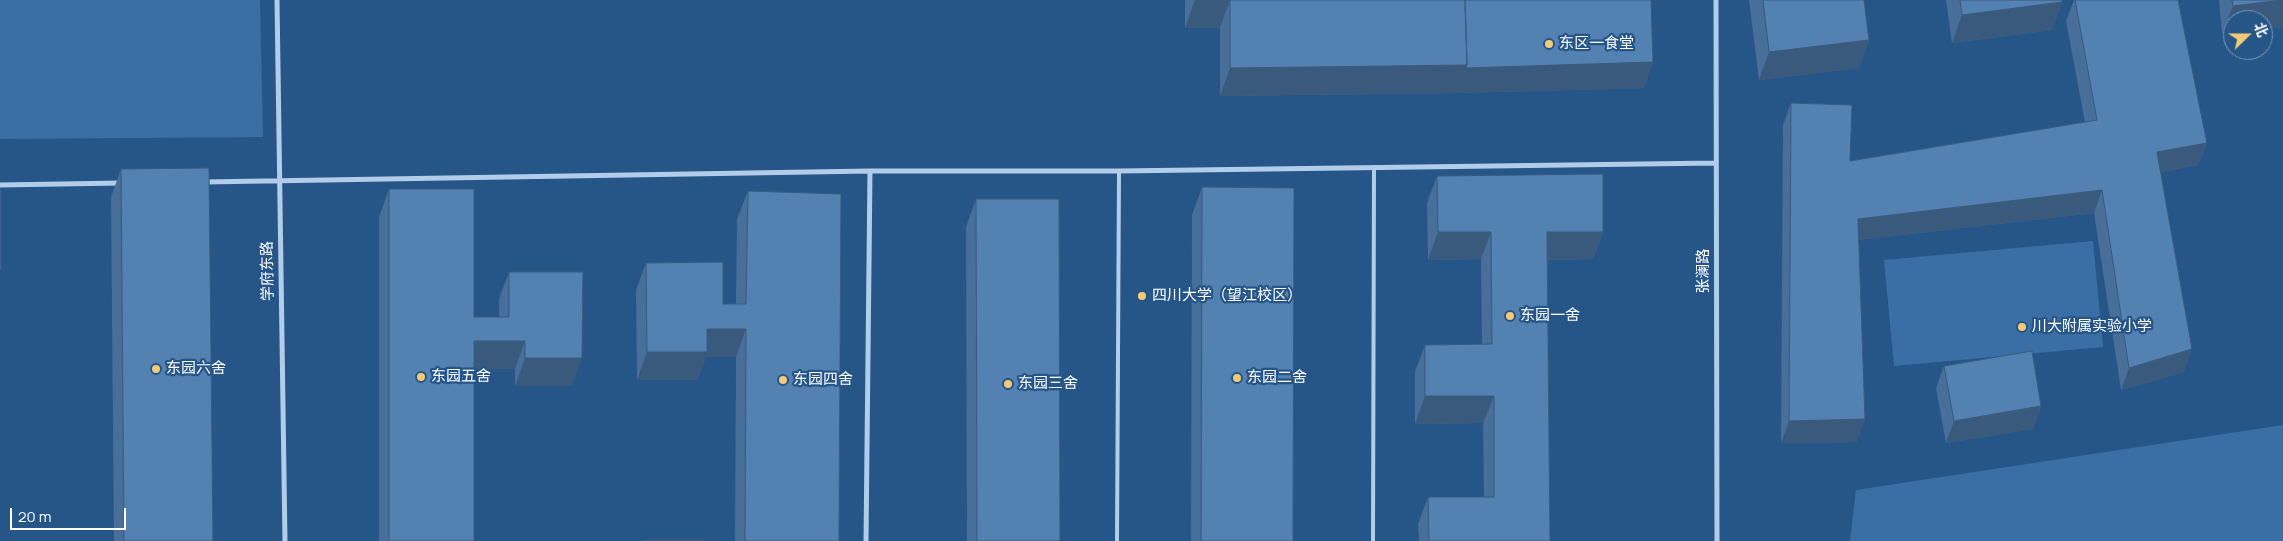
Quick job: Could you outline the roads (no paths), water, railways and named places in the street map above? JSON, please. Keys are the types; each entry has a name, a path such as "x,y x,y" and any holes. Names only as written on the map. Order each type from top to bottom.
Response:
{"street":[{"name":"学府东路","path":"277,0 285,541"},
{"name":"张澜路","path":"1716,0 1717,541"},
{"path":"199,182 870,172 1119,171 1716,163"},
{"path":"866,541 870,172"},
{"path":"0,185 130,183"}],"lane":[{"path":"1373,541 1374,168"},
{"path":"1117,541 1119,171"}],"place":[{"name":"东区一食堂","path":"1549,44"},
{"name":"四川大学（望江校区）","path":"1142,296"},
{"name":"东园一舍","path":"1510,316"},
{"name":"川大附属实验小学","path":"2022,327"},
{"name":"东园六舍","path":"156,369"},
{"name":"东园五舍","path":"421,377"},
{"name":"东园二舍","path":"1237,378"},
{"name":"东园四舍","path":"783,380"},
{"name":"东园三舍","path":"1008,384"}]}
